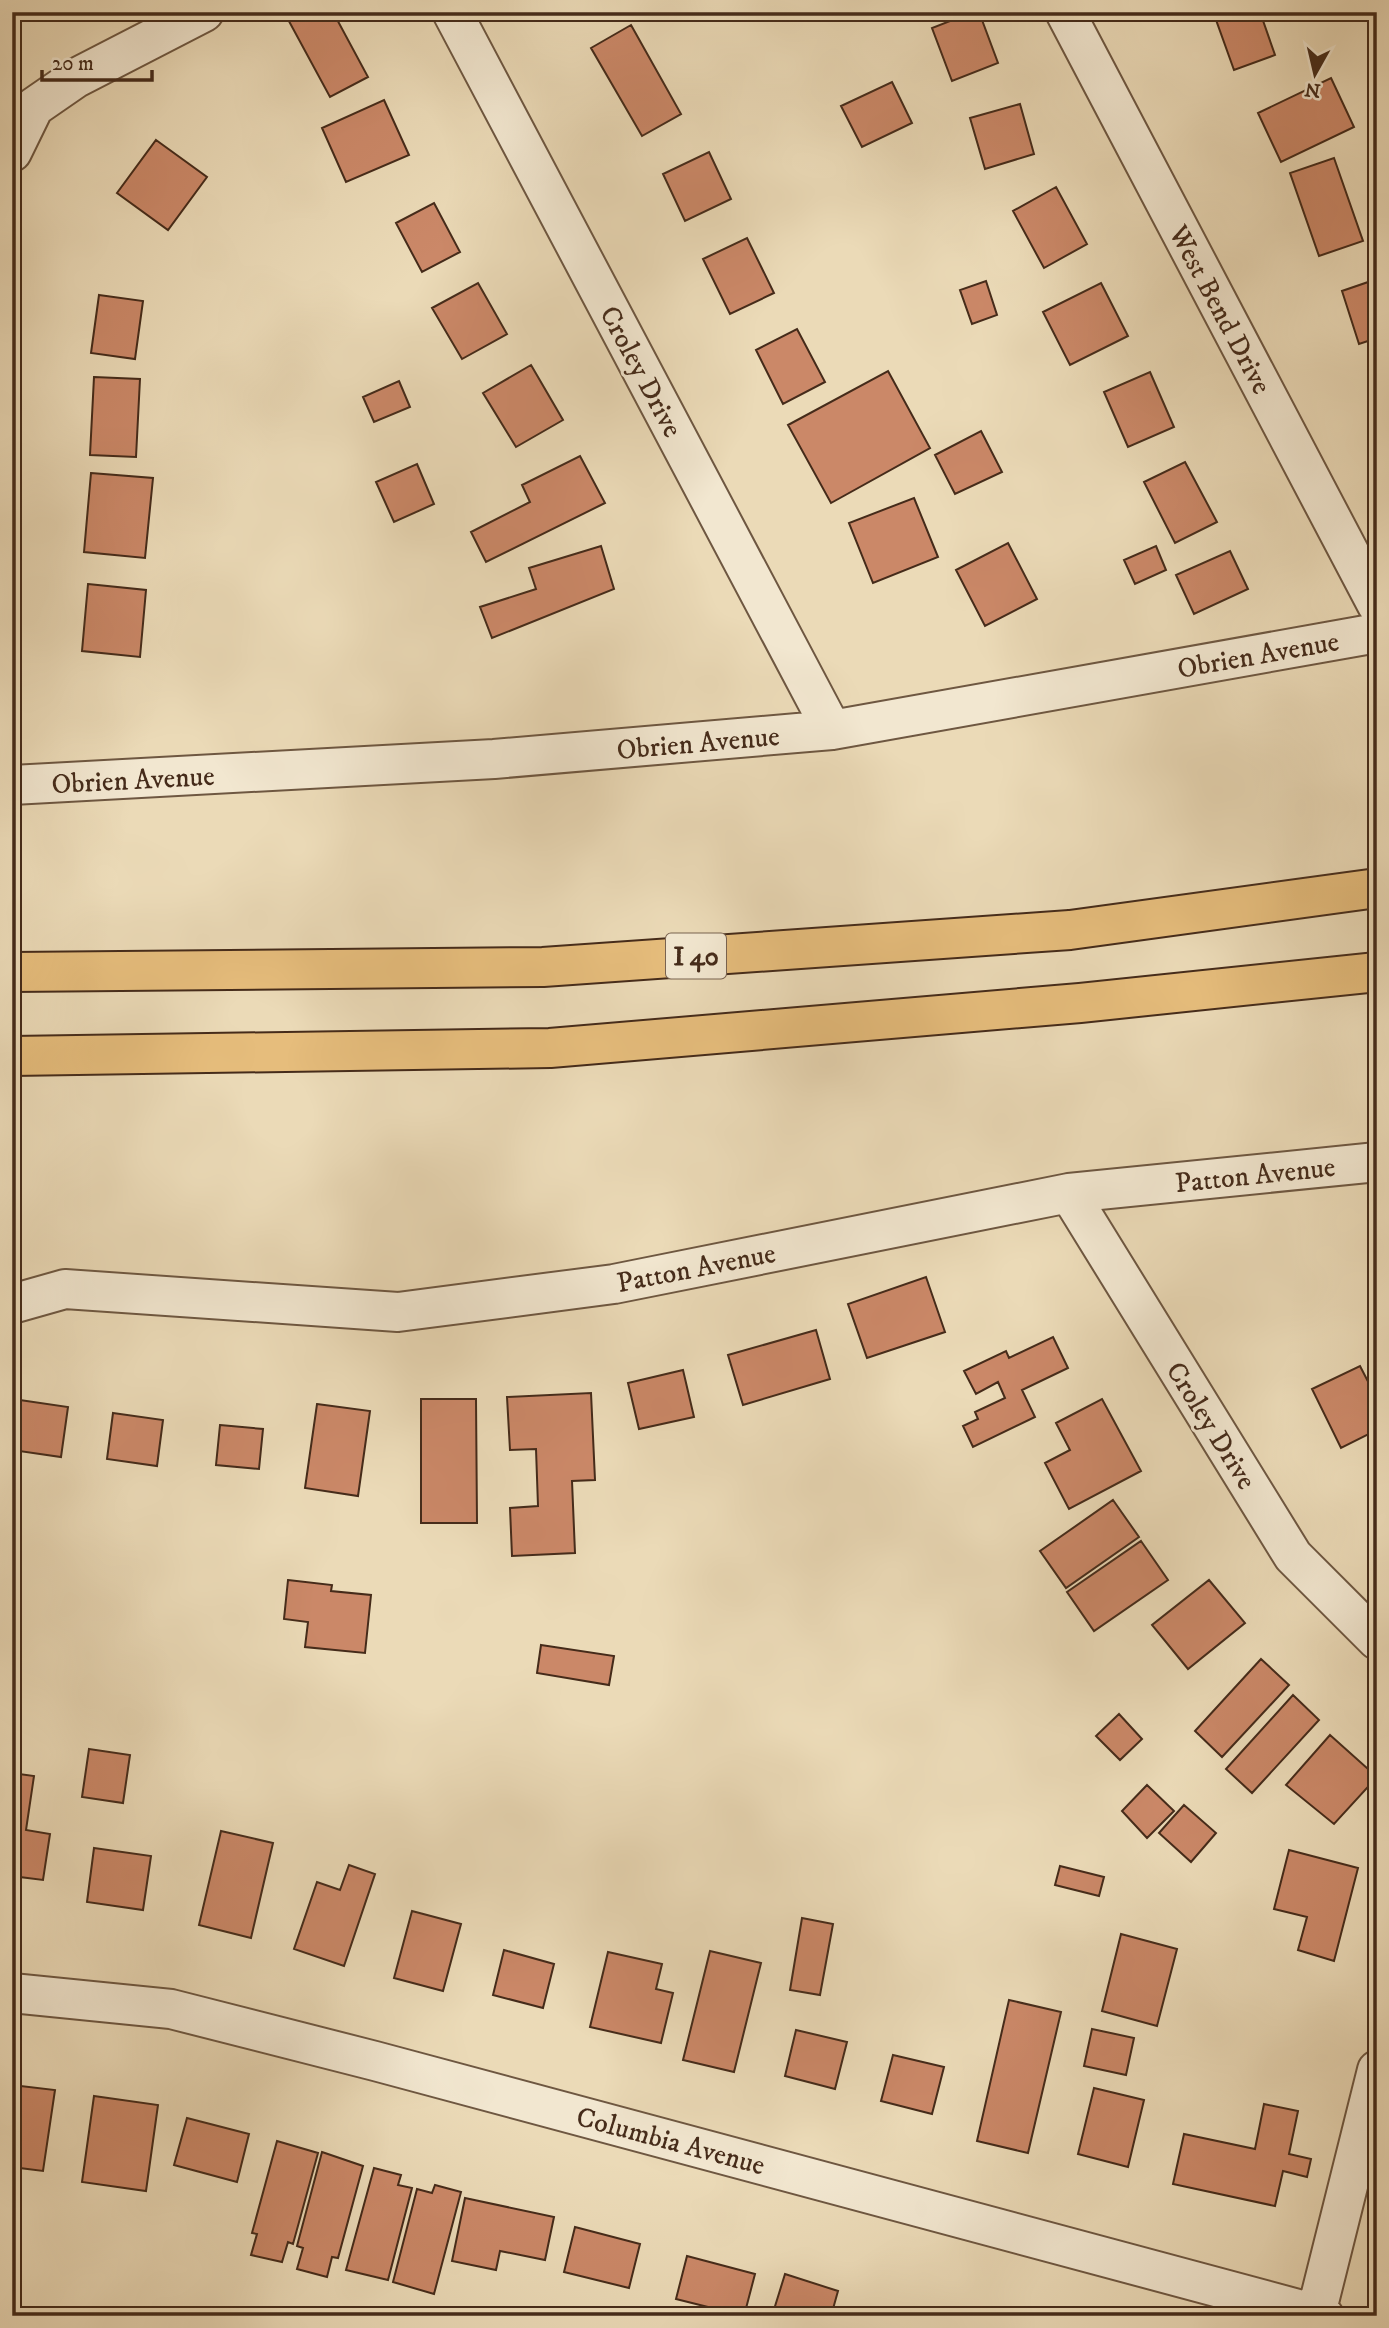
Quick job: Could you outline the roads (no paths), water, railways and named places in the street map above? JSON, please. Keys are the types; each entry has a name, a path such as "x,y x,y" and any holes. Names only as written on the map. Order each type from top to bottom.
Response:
{"highway":[{"name":"I 40","path":"12,972 543,967 1070,930 1377,888"},
{"path":"12,1056 550,1048 1080,1003 1377,972"}],"street":[{"path":"12,152 34,107 76,78 204,12"},
{"name":"Croley Drive","path":"452,12 832,730"},
{"name":"West Bend Drive","path":"1065,12 1377,605"},
{"name":"Obrien Avenue","path":"12,785 494,759 832,730 1377,634"},
{"name":"Patton Avenue","path":"12,1304 65,1289 398,1312 614,1284 1069,1193 1377,1162"},
{"name":"Croley Drive","path":"1069,1193 1293,1556 1377,1640"},
{"name":"Columbia Avenue","path":"12,1993 171,2010 375,2061 1320,2315"},
{"path":"1320,2315 1377,2070"}]}
